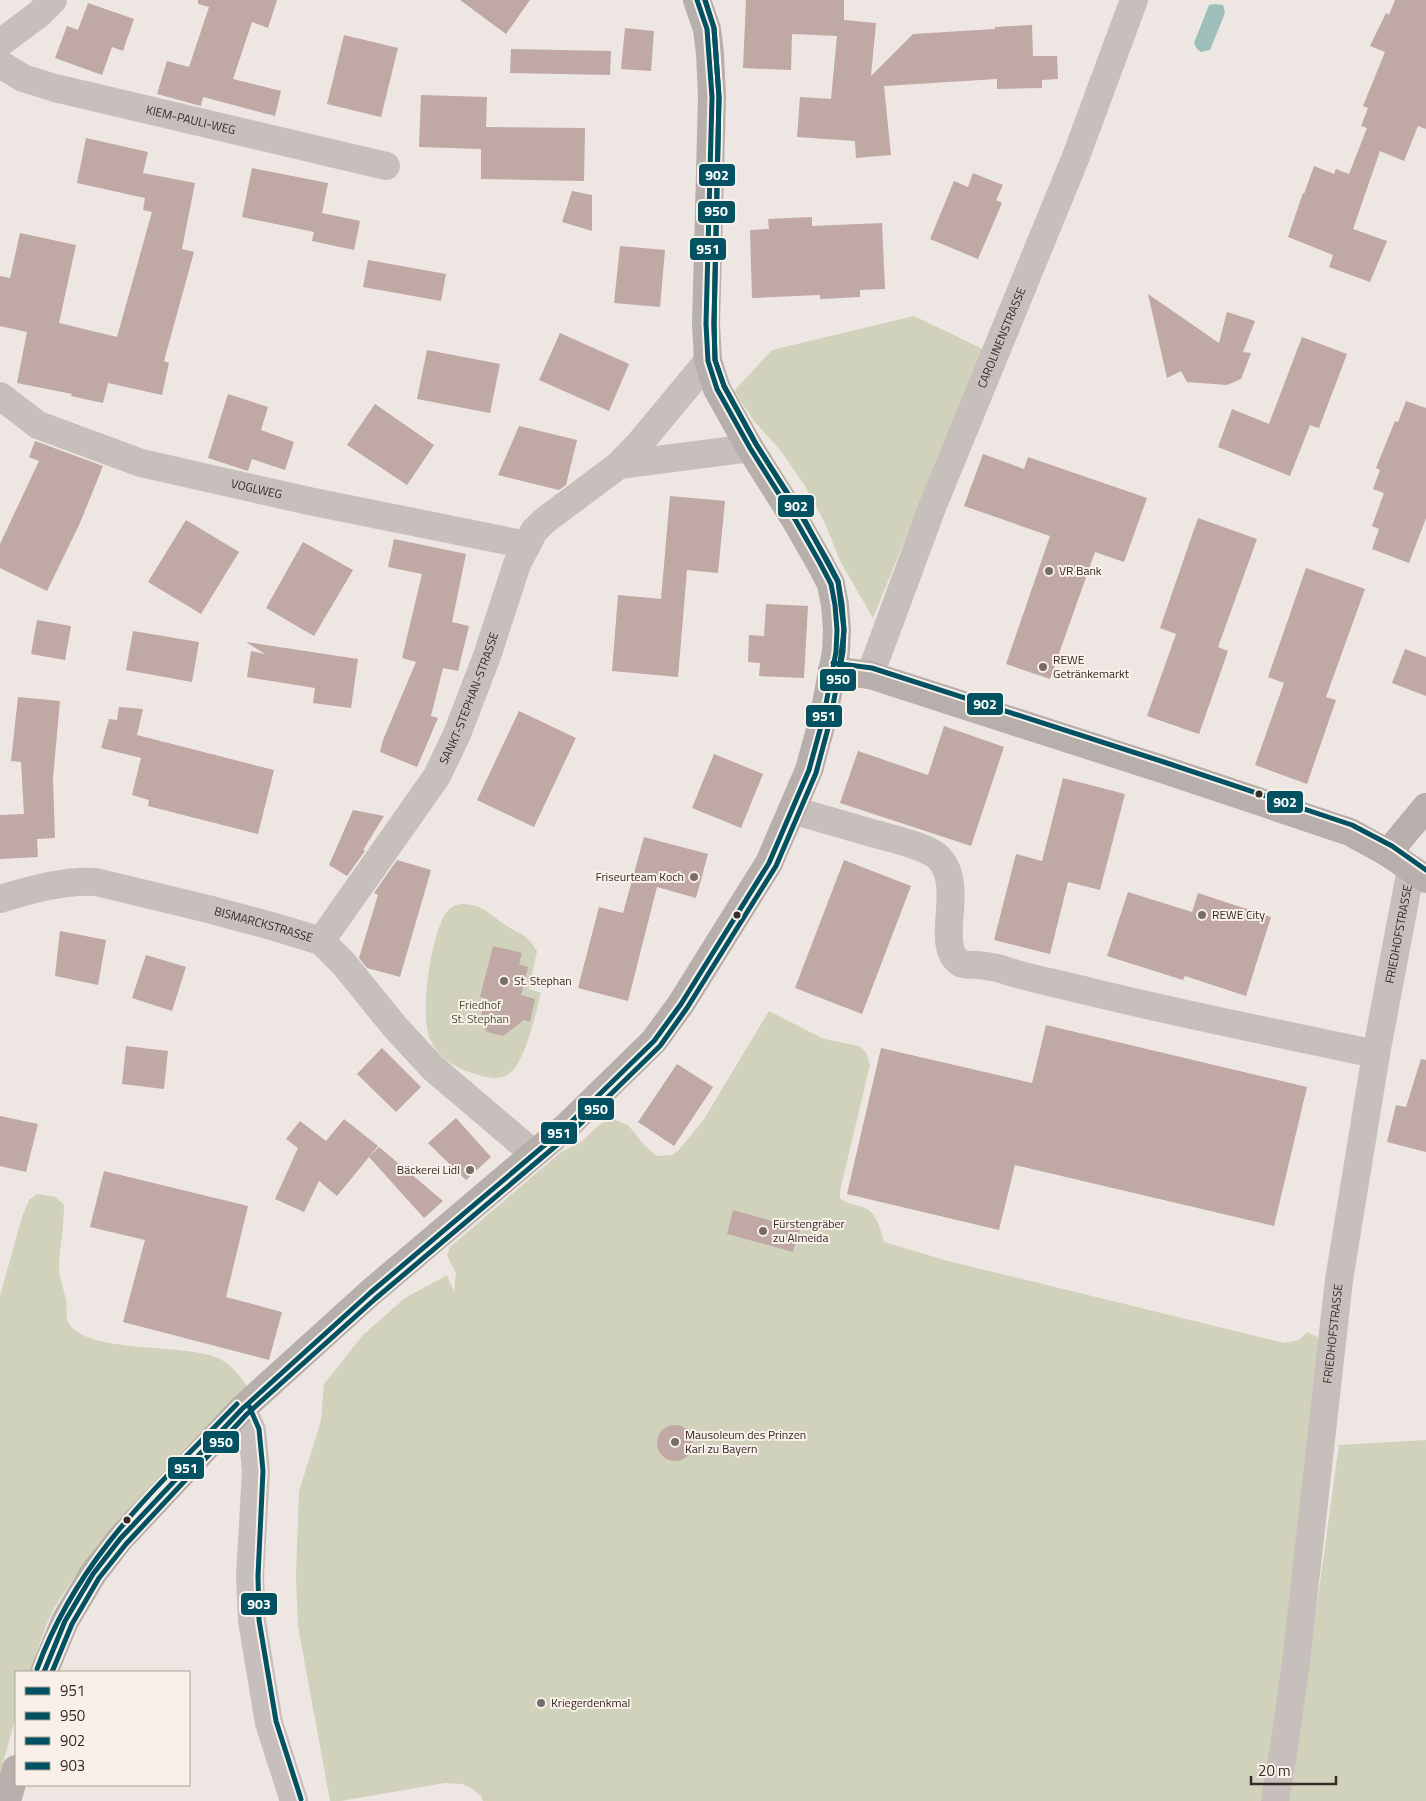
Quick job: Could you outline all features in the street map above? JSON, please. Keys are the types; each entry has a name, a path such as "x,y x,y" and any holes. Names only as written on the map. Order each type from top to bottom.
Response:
{"street":[{"path":"0,43 39,14 53,0"},
{"path":"44,1671 65,1621 93,1574 120,1540 242,1409 370,1293 566,1127 654,1041 681,1004 769,863 810,770 823,719 837,630 831,584 796,521 750,448 717,389 708,361 706,324 712,97 707,29 697,0"},
{"name":"CAROLINENSTRASSE","path":"870,675 933,505 1068,176 1134,0"},
{"name":"KIEM-PAULI-WEG","path":"0,64 23,78 56,88 386,166"},
{"name":"SANKT-STEPHAN-STRASSE","path":"322,941 438,776 487,656 517,564 534,532 544,521 619,465 640,444 708,361"},
{"name":"VOGLWEG","path":"0,396 38,425 141,463 309,501 527,544"},
{"name":"SANKT-STEPHAN-STRASSE","path":"619,465 750,448"},
{"path":"832,670 870,675 1257,800 1350,832 1388,853 1418,874"},
{"path":"1388,853 1426,807"},
{"path":"792,810 915,846 938,857 946,867 949,876 952,892 949,939 951,950 958,962 966,965 976,964 1138,1003 1376,1054"},
{"name":"FRIEDHOFSTRASSE","path":"1275,1801 1296,1662 1339,1280 1376,1054 1418,874"},
{"name":"BISMARCKSTRASSE","path":"0,899 60,884 81,881 96,882 208,909 322,941 344,964 395,1027 433,1068 534,1154"},
{"path":"242,1409 252,1430 256,1471 250,1576 252,1621 269,1724 294,1801"},
{"path":"7,1801 15,1773"}],"green space":[{"path":"914,316 987,351 912,522 873,618 840,561 825,523 805,486 781,451 754,421 734,391 772,350"},
{"name":"Friedhof St. Stephan","path":"462,904 477,906 487,911 527,938 537,951 529,989 541,993 533,1024 525,1049 515,1068 509,1074 500,1078 489,1078 479,1075 463,1070 451,1063 433,1045 427,1027 426,994 431,956 436,938 448,911"},
{"path":"769,1011 824,1039 859,1046 866,1052 870,1065 840,1191 840,1198 865,1208 873,1214 884,1242 948,1261 1284,1343 1299,1340 1307,1332 1317,1337 1320,1342 1295,1763 1339,1445 1426,1440 1426,1801 483,1801 481,1796 463,1784 445,1783 341,1801 330,1801 298,1626 296,1576 299,1491 321,1421 324,1384 363,1335 405,1298 447,1275 454,1292 456,1273 447,1255 450,1247 561,1152 581,1142 599,1125 613,1119 628,1125 645,1146 657,1156 672,1155 678,1151 704,1119"},
{"path":"37,1194 56,1197 64,1205 59,1270 66,1300 67,1319 75,1330 91,1338 111,1343 203,1353 218,1358 231,1367 248,1388 99,1547 75,1576 54,1608 30,1671 15,1671 15,1720 0,1774 0,1296 22,1217 29,1200"}],"water":[{"path":"1209,5 1223,5 1225,13 1210,50 1201,52 1194,43"}],"building":[{"path":"198,0 277,0 268,28 252,22 233,79 281,91 275,116 203,97 201,106 157,94 167,61 189,67 209,7 198,4"},
{"path":"460,0 530,0 506,34"},
{"path":"746,0 844,0 844,20 876,23 871,76 913,34 1032,25 1033,56 1057,56 1058,79 1042,80 1042,88 997,89 997,79 884,86 891,155 856,158 855,141 797,137 800,97 831,99 837,36 792,34 791,70 743,68"},
{"path":"1395,0 1426,0 1426,129 1418,126 1404,161 1380,151 1353,229 1387,241 1370,282 1329,267 1333,255 1288,237 1314,166 1334,174 1336,169 1349,174 1367,128 1361,126 1368,108 1363,106 1385,52 1370,46 1386,13 1389,15"},
{"path":"88,3 134,19 123,51 112,47 102,75 55,58 67,26 78,30"},
{"path":"625,28 654,31 651,71 621,69"},
{"path":"344,35 398,48 381,117 327,104"},
{"path":"511,49 611,51 610,75 510,73"},
{"path":"421,95 487,97 486,127 585,128 584,181 481,179 481,149 419,147"},
{"path":"86,138 148,152 143,173 195,183 182,249 194,252 164,361 169,363 162,395 108,383 103,403 71,396 72,394 17,383 27,332 0,326 0,276 10,278 20,233 76,245 59,323 117,337 152,212 143,210 145,198 77,183"},
{"path":"252,168 328,183 322,213 360,221 354,250 312,241 314,232 242,217"},
{"path":"973,173 1003,185 996,200 1002,203 978,259 930,239 954,181 968,187"},
{"path":"572,191 592,195 592,231 562,222"},
{"path":"812,217 812,226 882,223 885,289 860,290 860,297 820,299 820,295 752,298 750,230 769,229 768,219"},
{"path":"620,246 665,250 660,307 614,303"},
{"path":"368,260 446,274 441,301 363,287"},
{"path":"1148,294 1219,343 1227,312 1255,321 1243,352 1251,353 1241,379 1227,385 1187,382 1181,371 1167,378"},
{"path":"560,333 629,364 609,411 539,380"},
{"path":"1302,337 1347,354 1319,428 1310,425 1290,476 1218,447 1232,409 1269,424"},
{"path":"427,350 500,364 490,413 417,399"},
{"path":"228,394 268,407 261,430 294,442 285,470 252,459 248,471 208,458"},
{"path":"1406,401 1426,408 1426,518 1409,563 1372,549 1379,529 1372,526 1384,493 1373,489 1380,470 1376,468 1395,421 1398,422"},
{"path":"375,404 434,445 407,485 347,445"},
{"path":"519,426 577,440 566,485 559,490 498,475"},
{"path":"35,441 103,466 80,523 47,591 0,568 0,544 39,461 29,457"},
{"path":"983,454 1024,469 1028,457 1147,498 1124,562 1095,552 1050,679 1006,664 1050,536 964,506"},
{"path":"670,496 725,501 718,573 687,570 678,677 612,671 618,595 661,599"},
{"path":"1198,518 1257,539 1218,647 1228,651 1199,734 1147,716 1176,634 1160,628"},
{"path":"186,520 239,552 201,614 148,582"},
{"path":"394,539 466,554 452,622 469,626 458,671 443,668 431,716 438,718 417,767 380,752 383,740 416,662 402,658 422,574 388,567"},
{"path":"303,542 353,570 314,636 266,608"},
{"path":"1306,568 1365,589 1326,697 1336,700 1307,784 1255,765 1284,683 1268,677"},
{"path":"766,604 808,606 804,678 759,676 760,663 748,662 749,635 764,636"},
{"path":"37,620 71,626 65,660 31,654"},
{"path":"133,631 199,642 192,682 126,670"},
{"path":"246,642 358,659 351,708 313,703 315,688 247,677 251,651 265,654"},
{"path":"1405,649 1426,657 1426,696 1392,683"},
{"path":"18,697 60,701 53,778 55,838 37,839 38,857 0,859 0,815 24,814 21,762 11,761"},
{"path":"119,707 143,709 137,735 274,770 258,834 148,806 149,800 132,795 141,758 101,748 109,719 117,720"},
{"path":"519,711 576,738 534,827 477,800"},
{"path":"944,726 1004,747 971,846 840,803 858,751 928,775"},
{"path":"714,754 763,774 741,828 692,808"},
{"path":"1063,778 1125,794 1100,890 1068,882 1050,954 994,940 1016,854 1042,861"},
{"path":"353,810 384,816 363,850 365,851 347,876 329,865"},
{"path":"644,837 708,854 696,898 657,887 628,1001 578,988 599,907 623,913"},
{"path":"397,860 431,870 400,977 367,968 359,958 378,895 374,893"},
{"path":"844,860 911,886 862,1014 795,988"},
{"path":"1128,892 1192,912 1198,893 1271,917 1246,996 1185,976 1183,980 1107,956"},
{"path":"60,931 106,940 98,985 55,976"},
{"name":"St. Stephan","path":"493,946 522,953 519,964 528,967 521,995 535,999 530,1022 524,1020 503,1036 487,1032 480,1021 485,998 480,997"},
{"path":"146,955 186,967 172,1011 132,998"},
{"path":"1046,1025 1307,1087 1274,1226 1015,1165 999,1230 847,1194 881,1048 1032,1083"},
{"path":"126,1046 168,1051 164,1089 122,1084"},
{"path":"382,1048 421,1087 396,1112 357,1074"},
{"path":"1421,1059 1426,1060 1426,1152 1387,1142 1396,1105 1406,1107"},
{"path":"677,1064 713,1087 674,1146 638,1122"},
{"path":"0,1116 38,1124 26,1172 0,1166"},
{"path":"456,1118 491,1157 466,1180 428,1143"},
{"path":"344,1119 378,1146 337,1196 319,1181 304,1212 275,1199 298,1148 286,1139 300,1121 326,1141"},
{"path":"379,1147 443,1201 424,1218 369,1157"},
{"path":"104,1171 248,1206 226,1297 282,1312 269,1360 123,1322 145,1240 90,1227"},
{"name":"Fürstengräber zu Almeida","path":"733,1210 800,1229 793,1252 727,1234"},
{"name":"Mausoleum des Prinzen Karl zu Bayern","path":"675,1425 687,1431 693,1443 687,1455 675,1461 663,1455 657,1443 663,1431"}],"transit line":[{"name":"951","path":"44,1671 65,1621 93,1574 120,1539 242,1409 370,1293 566,1127 654,1041 681,1004 769,863 809,770 823,719 836,652 835,605 831,584 796,521 750,448 717,389 708,361 706,324 712,97 707,29 697,0"},
{"name":"950","path":"52,1671 72,1624 99,1578 126,1544 247,1414 375,1299 571,1133 660,1046 687,1008 776,866 816,773 830,721 843,652 842,604 838,581 802,517 756,444 724,386 715,360 714,324 719,97 714,28 705,0"},
{"name":"902","path":"705,0 714,28 719,97 714,324 715,360 724,386 756,444 803,517 838,582 844,630 839,671"},
{"name":"902","path":"833,663 872,668 1352,825 1392,846 1426,870"},
{"name":"903","path":"37,1669 54,1629 74,1592 97,1558 149,1495 237,1404"},
{"name":"903","path":"249,1406 259,1429 263,1471 258,1576 259,1620 276,1721 301,1799"}],"place":[{"name":"VR Bank","path":"1049,571"},
{"name":"REWE Getränkemarkt","path":"1043,667"},
{"name":"Friseurteam Koch","path":"694,877"},
{"name":"REWE City","path":"1202,915"},
{"name":"St. Stephan","path":"504,981"},
{"name":"Bäckerei Lidl","path":"470,1170"},
{"name":"Fürstengräber zu Almeida","path":"763,1231"},
{"name":"Mausoleum des Prinzen Karl zu Bayern","path":"675,1442"},
{"name":"Kriegerdenkmal","path":"541,1703"}]}
